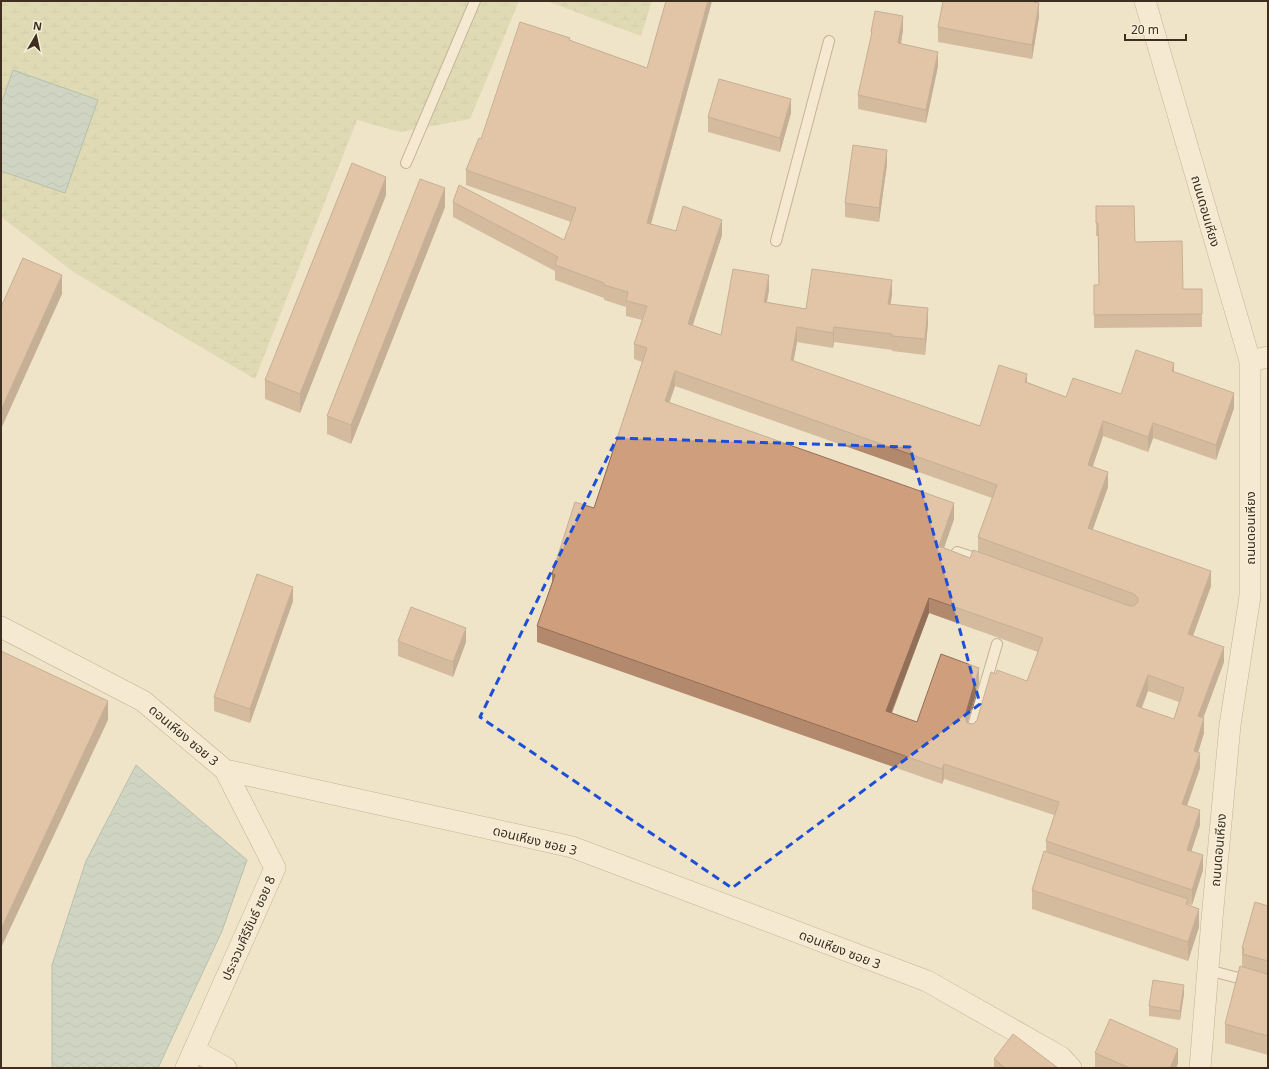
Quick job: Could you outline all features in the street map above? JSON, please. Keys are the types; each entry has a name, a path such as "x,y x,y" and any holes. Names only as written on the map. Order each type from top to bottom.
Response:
{"street":[{"name":"ถนนดอนเหียง","path":"1145,1 1259,359 1250,596 1230,725 1208,918 1208,970 1200,1068"},
{"name":"ดอนเหียง ซอย 3","path":"1,627 143,701 225,770 572,847 927,981 1061,1057 1071,1068"},
{"name":"ประจวบคีรีขันธ์ ซอย 8","path":"190,1059 275,868 225,770"},
{"path":"190,1059 226,1068"}],"lane":[{"path":"406,163 475,1"},
{"path":"776,241 829,41"},
{"path":"957,552 994,565"},
{"path":"971,733 997,644"},
{"path":"1208,970 1268,986"}],"highlighted area":[{"path":"617,438 910,447 980,704 732,888 480,717"}],"green space":[{"path":"1,1 519,1 470,119 400,132 357,120 255,379 75,273 1,217"},
{"path":"546,1 652,1 641,36"}],"water":[{"path":"13,70 98,100 65,193 1,171 1,104"},
{"path":"136,765 247,860 222,931 158,1068 52,1068 52,965 86,861"}],"building":[{"path":"666,1 708,1 647,223 676,231 683,206 722,220 688,324 721,335 733,269 769,275 764,302 806,309 812,269 892,280 888,304 928,308 925,339 892,336 892,334 834,327 833,333 797,327 791,360 980,426 999,365 1027,374 1025,382 1066,397 1073,378 1121,394 1136,350 1174,363 1172,371 1234,393 1216,445 1153,423 1148,437 1103,421 1088,465 1108,472 1088,528 1211,571 1188,634 1224,647 1198,716 1204,718 1194,751 1200,753 1182,804 1200,810 1187,850 1203,855 1192,890 1046,841 1059,802 944,764 942,769 537,626 555,575 552,574 575,502 594,508 647,348 634,344 647,306 626,301 628,292 604,285 604,283 555,265 558,257 453,202 459,185 564,240 576,208 466,170 479,138 481,139 520,22 570,38 569,40 647,68","holes":["675,371 997,485 978,537 1134,594 1138,598 1138,602 1134,606 1130,606 973,550 970,558 939,546 954,503 665,401","929,598 1043,638 1027,681 997,670 996,674 991,672 977,720 973,724 967,723 965,716 979,668 941,654 917,722 886,711","1148,675 1184,688 1174,719 1136,706"]},
{"path":"943,1 1028,1 1039,3 1032,45 938,27"},
{"path":"875,11 903,16 898,43 938,52 926,110 858,95 872,32"},
{"path":"719,79 791,99 780,138 708,117"},
{"path":"853,145 887,150 879,208 845,203"},
{"path":"352,163 386,177 300,394 265,380"},
{"path":"420,179 445,188 351,425 327,416"},
{"path":"1096,206 1134,206 1135,242 1182,241 1183,289 1202,289 1202,314 1094,315 1094,285 1099,285 1098,223 1096,223"},
{"path":"23,258 62,275 1,410 1,307"},
{"path":"257,574 293,587 250,709 214,697"},
{"path":"411,607 466,628 453,662 398,641"},
{"path":"1,651 108,701 1,929"},
{"path":"1044,851 1188,899 1186,904 1199,909 1188,942 1032,890"},
{"path":"1255,902 1268,906 1268,961 1243,954 1244,949 1242,948"},
{"path":"1240,966 1267,974 1268,973 1268,1036 1225,1024"},
{"path":"1153,980 1184,985 1180,1011 1149,1006"},
{"path":"1110,1019 1178,1049 1170,1068 1130,1068 1095,1053"},
{"path":"1013,1034 1058,1068 1005,1068 994,1059"}]}
